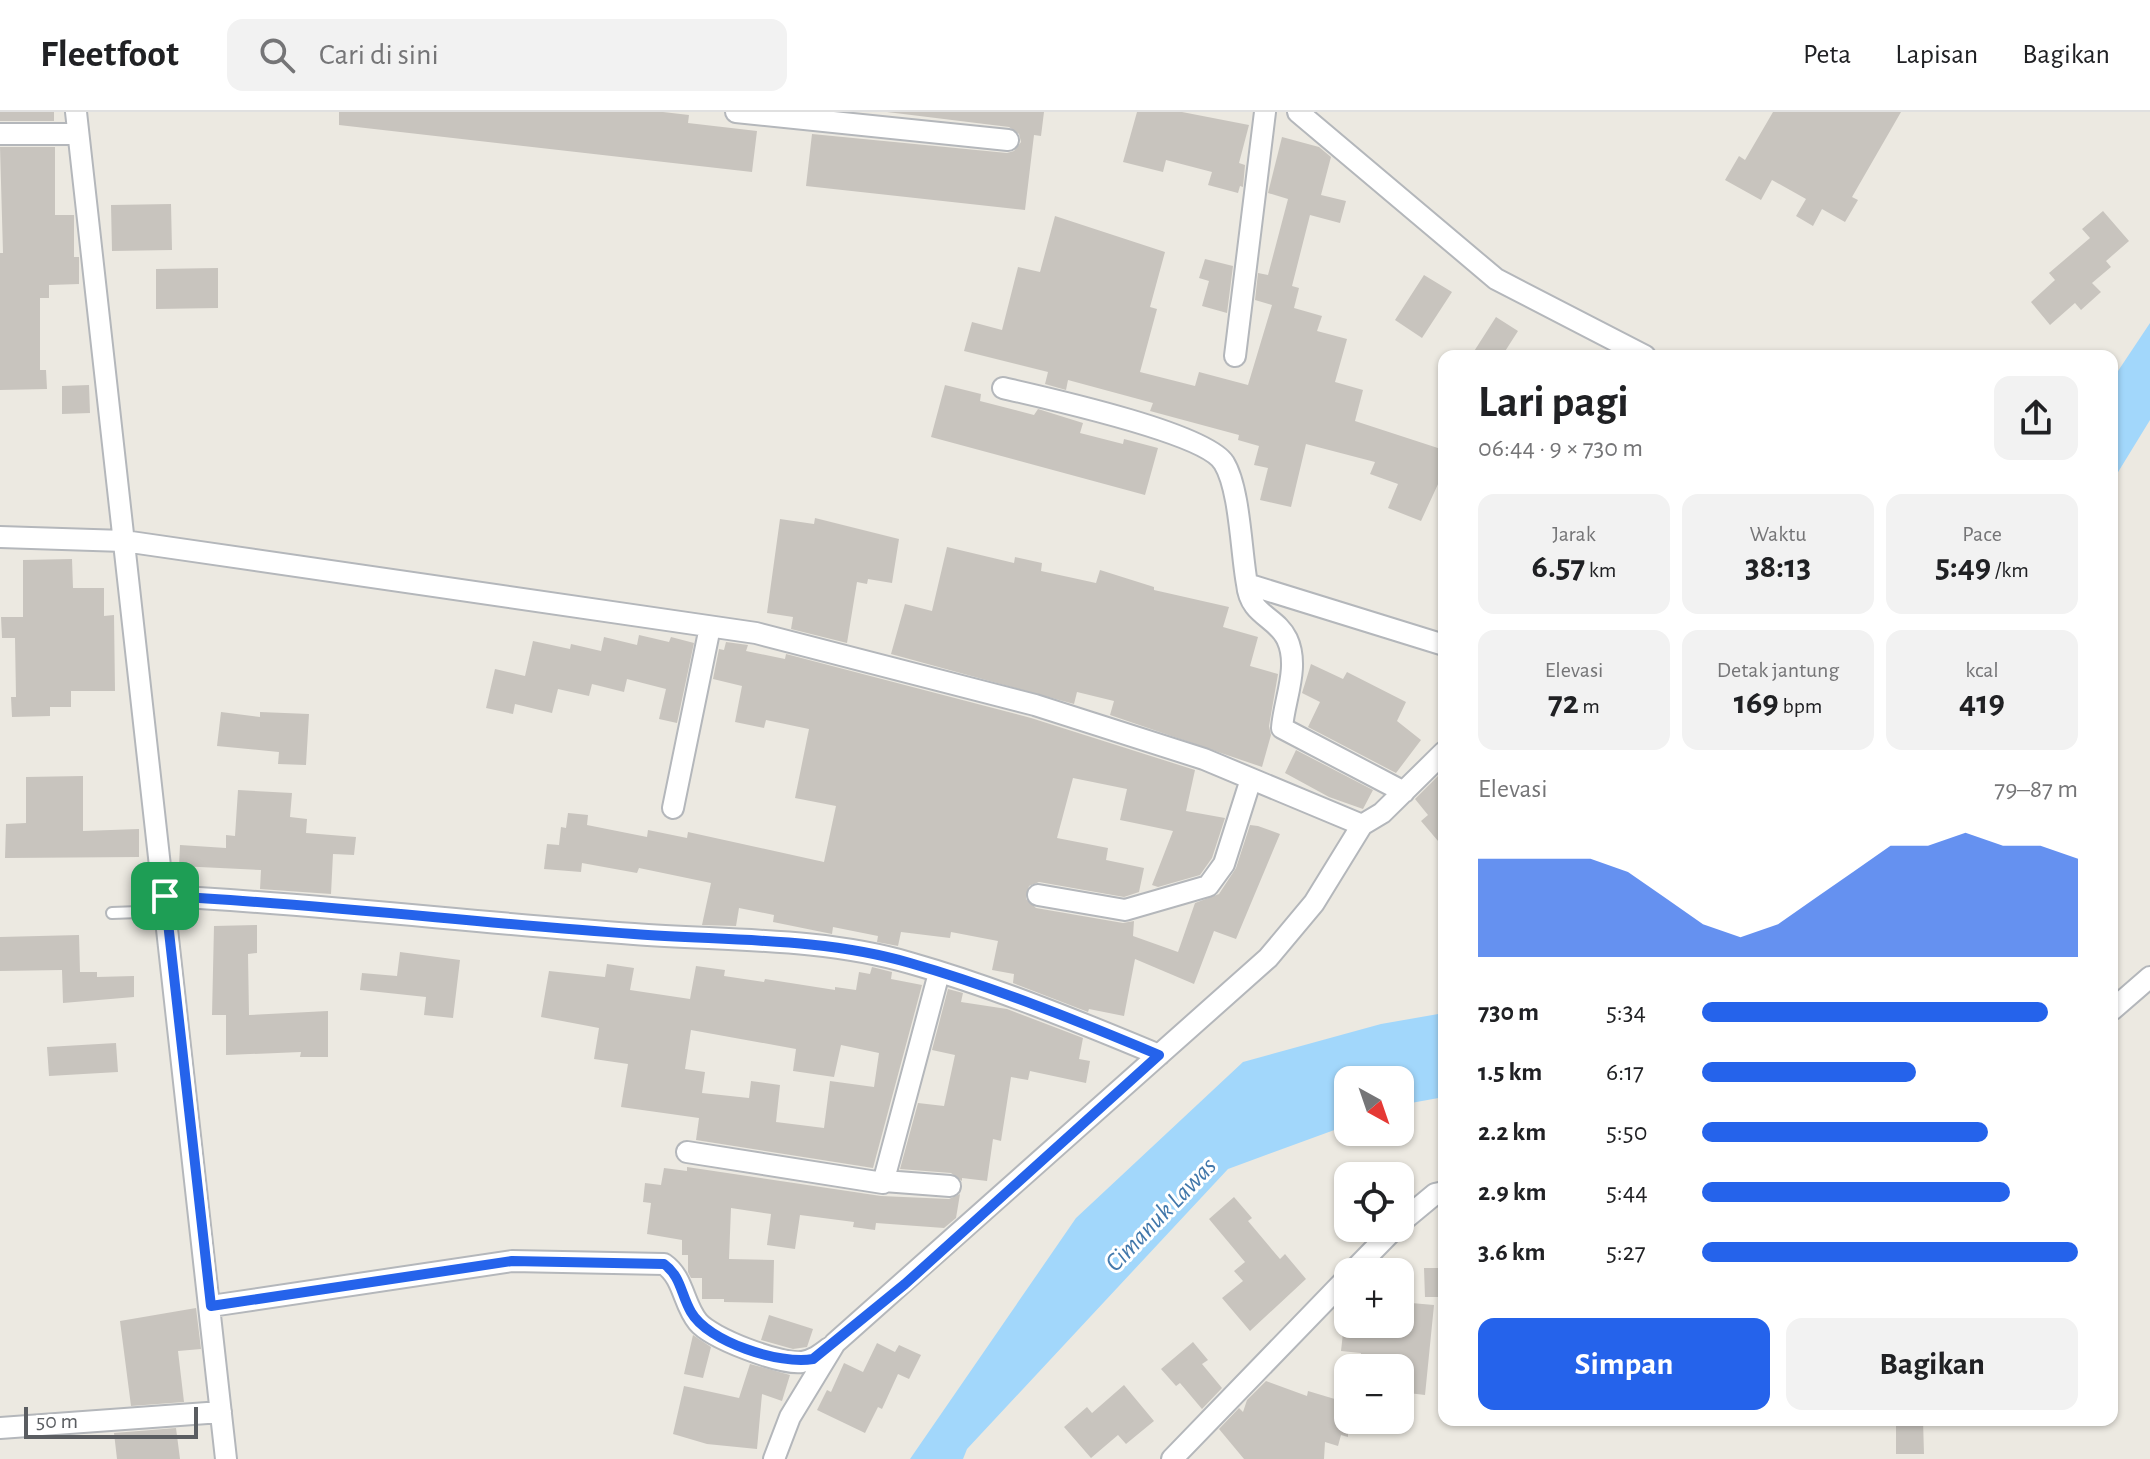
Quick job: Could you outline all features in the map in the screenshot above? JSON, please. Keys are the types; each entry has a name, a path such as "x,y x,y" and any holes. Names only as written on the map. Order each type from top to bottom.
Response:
{"street":[{"path":"76,112 226,1459"},
{"path":"736,112 1008,140"},
{"path":"1235,356 1265,112"},
{"path":"1298,112 1496,279 1633,350"},
{"path":"0,134 78,134"},
{"path":"1003,388 1101,411 1207,448 1224,462 1238,516 1249,600 1287,637 1291,678 1282,728 1404,792"},
{"path":"0,537 124,541 756,633 1035,705 1204,759 1362,825"},
{"path":"1247,584 1438,643"},
{"path":"673,808 710,627"},
{"path":"211,1306 512,1261 664,1264 674,1271 700,1325 722,1339 795,1362 813,1359 835,1343 1268,958 1314,903 1362,825 1382,813 1438,758"},
{"path":"1038,895 1125,910 1208,886 1224,864 1251,779"},
{"path":"165,904 307,903 633,934 756,940 860,952 939,973 1159,1055"},
{"path":"884,1181 939,973"},
{"path":"2118,1005 2150,977"},
{"path":"687,1152 877,1183 950,1186"},
{"path":"1414,1211 1438,1193"},
{"path":"1366,1258 1381,1242"},
{"path":"1172,1459 1334,1291"},
{"path":"774,1459 790,1417 835,1343"},
{"path":"0,1428 221,1412"}],"lane":[{"path":"112,913 165,904"}],"water":[{"path":"2150,323 2150,420 2118,472 2118,371"},
{"name":"Cimanuk Lawas","path":"1438,1014 1438,1098 1414,1102 1414,1066 1334,1066 1334,1130 1228,1169 967,1449 963,1459 910,1459 1076,1218 1243,1062 1381,1024"}],"building":[{"path":"0,112 54,112 54,121 0,121"},
{"path":"339,112 663,112 689,115 688,123 757,131 752,172 339,125"},
{"path":"887,112 1044,112 1041,136 1034,135 1025,210 806,186 812,134 1007,153 1014,151 1021,142 1019,134 1009,127"},
{"path":"1137,112 1182,112 1249,125 1239,163 1245,165 1243,187 1240,186 1238,193 1208,185 1212,172 1166,160 1163,172 1123,162"},
{"path":"1773,112 1901,112 1852,197 1858,200 1845,222 1822,209 1813,226 1796,216 1806,199 1772,180 1761,200 1725,180 1739,156 1745,160"},
{"path":"1282,137 1319,147 1331,157 1321,195 1346,201 1340,223 1310,215 1292,286 1299,288 1294,308 1322,316 1317,331 1347,339 1335,382 1363,390 1355,421 1438,448 1438,484 1421,521 1388,508 1398,484 1370,474 1375,462 1306,444 1291,507 1260,500 1268,468 1254,465 1259,446 1238,440 1239,435 1150,411 1153,403 1068,380 1066,390 1045,384 1048,372 964,351 972,322 1002,330 1018,267 1040,272 1055,216 1165,252 1150,307 1157,309 1140,372 1195,386 1199,372 1248,385 1272,305 1255,300 1258,273 1268,275 1288,199 1268,193"},
{"path":"0,147 55,147 55,215 74,215 74,257 79,257 79,284 49,285 49,298 40,298 40,370 46,370 47,389 0,390 0,253 3,253"},
{"path":"171,204 172,250 112,251 111,205"},
{"path":"2103,211 2129,241 2106,261 2111,267 2092,283 2101,292 2081,310 2075,303 2050,325 2031,302 2055,280 2049,273 2090,238 2082,229"},
{"path":"1205,259 1233,266 1227,313 1202,306 1209,281 1199,278"},
{"path":"218,268 218,308 156,309 156,269"},
{"path":"1424,275 1452,292 1422,338 1395,320"},
{"path":"1496,317 1518,331 1506,350 1475,350"},
{"path":"89,385 90,413 62,414 62,386"},
{"path":"945,385 981,394 980,401 1034,415 1038,409 1083,423 1080,433 1123,444 1124,439 1158,448 1145,495 931,437"},
{"path":"815,518 899,539 892,583 868,579 867,584 857,582 847,643 791,629 793,617 767,613 780,519 814,524"},
{"path":"947,547 1014,563 1015,557 1042,563 1041,571 1096,583 1100,570 1154,587 1154,590 1229,607 1223,627 1258,637 1250,666 1278,674 1269,726 1271,735 1262,767 1110,715 1114,701 1077,692 1074,704 891,654 905,604 932,611"},
{"path":"72,559 73,588 104,588 104,616 114,615 115,691 71,691 71,707 50,707 50,716 12,717 11,697 16,697 15,638 2,638 1,617 23,617 23,560"},
{"path":"639,635 669,642 671,637 694,643 677,723 659,719 666,689 627,679 624,692 592,684 589,696 558,689 552,713 515,704 513,714 486,708 495,669 525,676 533,641 570,649 571,644 601,651 604,637 637,645"},
{"path":"726,642 748,645 746,651 785,659 786,654 1031,718 1195,770 1186,811 1225,818 1212,858 1200,875 1158,887 1152,885 1173,831 1120,820 1127,789 1073,778 1057,838 1108,848 1106,860 1144,868 1139,892 1124,897 1039,882 1029,886 1026,899 1036,908 1123,923 1134,921 1133,936 1178,952 1195,903 1219,894 1236,868 1250,825 1258,826 1280,834 1236,939 1214,931 1194,984 1135,959 1124,1016 1089,1009 1088,1012 1013,983 1014,974 992,970 998,941 951,932 950,938 901,932 898,946 877,942 878,936 833,927 832,934 773,922 774,915 739,908 736,926 702,925 711,883 639,868 637,873 582,863 581,872 544,869 547,844 559,845 561,827 566,828 568,813 588,815 587,825 647,837 648,830 687,838 688,832 824,862 836,806 795,798 809,729 766,720 764,728 735,722 742,686 713,679 719,649 724,650"},
{"path":"1311,664 1343,679 1347,672 1406,702 1397,721 1421,740 1396,773 1308,727 1320,702 1302,693"},
{"path":"221,712 260,717 260,712 309,714 306,765 278,764 279,752 217,746"},
{"path":"1296,750 1373,790 1363,809 1329,797 1285,773"},
{"path":"83,776 83,831 139,829 139,857 5,858 6,824 26,823 26,777"},
{"path":"1438,776 1438,841 1421,821 1428,815 1415,799"},
{"path":"238,790 292,793 290,817 307,819 306,833 356,837 354,855 333,854 331,894 260,889 261,870 179,866 180,845 226,848 226,835 235,836"},
{"path":"257,925 257,953 248,954 249,1015 328,1011 328,1057 300,1057 301,1052 226,1055 226,1015 212,1015 214,926"},
{"path":"79,935 80,972 97,972 97,977 134,976 134,997 63,1003 62,970 0,971 0,937"},
{"path":"400,952 460,960 453,1018 424,1015 426,997 360,990 362,973 397,976"},
{"path":"607,964 634,968 630,990 690,999 696,966 725,970 724,976 835,990 835,987 856,990 859,972 870,974 872,967 892,972 891,979 922,985 873,1168 696,1140 699,1118 621,1107 628,1064 594,1059 599,1028 541,1017 549,971 605,977","holes":["691,1030 796,1049 793,1071 834,1077 841,1045 879,1053 874,1087 830,1081 824,1128 776,1122 780,1085 751,1081 749,1098 702,1093 705,1072 685,1069"]},
{"path":"948,989 963,993 961,1002 1007,1009 1083,1038 1079,1059 1090,1061 1086,1083 1030,1071 1028,1080 1011,1077 1001,1141 993,1139 987,1181 962,1178 962,1181 951,1173 900,1169 918,1103 944,1106 955,1055 932,1050"},
{"path":"116,1043 118,1072 49,1076 47,1047"},
{"path":"687,1167 881,1196 949,1199 960,1194 956,1218 944,1228 876,1223 875,1230 853,1227 854,1222 800,1215 795,1249 767,1245 771,1214 731,1208 729,1259 774,1260 773,1303 724,1302 724,1299 702,1299 702,1278 691,1278 688,1255 682,1255 682,1240 647,1234 651,1203 643,1202 645,1183 661,1185 664,1168 687,1171"},
{"path":"1234,1197 1252,1218 1248,1221 1280,1259 1285,1254 1306,1279 1250,1331 1222,1298 1243,1281 1234,1271 1245,1262 1209,1219"},
{"path":"1424,1268 1438,1268 1438,1297 1425,1297"},
{"path":"1414,1303 1434,1305 1425,1395 1414,1394 1414,1354 1341,1351 1342,1338 1414,1338"},
{"path":"196,1308 201,1349 178,1351 184,1402 131,1406 120,1321"},
{"path":"769,1315 813,1329 807,1347 793,1349 761,1340"},
{"path":"693,1335 711,1347 703,1378 684,1374"},
{"path":"1193,1342 1208,1360 1202,1364 1222,1388 1202,1409 1180,1383 1176,1386 1161,1369"},
{"path":"877,1343 895,1352 899,1345 921,1355 909,1379 898,1374 882,1409 878,1407 865,1433 817,1410 827,1390 831,1392 844,1363 863,1372"},
{"path":"750,1364 790,1375 782,1401 762,1394 757,1449 707,1444 673,1434 684,1386 739,1398"},
{"path":"1266,1381 1307,1396 1308,1391 1334,1399 1334,1434 1348,1434 1348,1437 1341,1435 1338,1446 1325,1442 1324,1459 1244,1459 1219,1429 1239,1408 1243,1412 1247,1400"},
{"path":"1124,1385 1154,1421 1126,1444 1118,1435 1091,1458 1064,1427 1087,1407 1092,1413"},
{"path":"1896,1426 1923,1426 1924,1454 1896,1454"},
{"path":"176,1428 180,1459 117,1459 114,1433"}],"route":[{"path":"165,896 307,903 633,934 756,940 860,952 909,962 1110,1034 1159,1055 905,1284 813,1359 795,1362 722,1339 700,1325 689,1309 674,1271 664,1264 512,1261 211,1306 165,896"}]}
